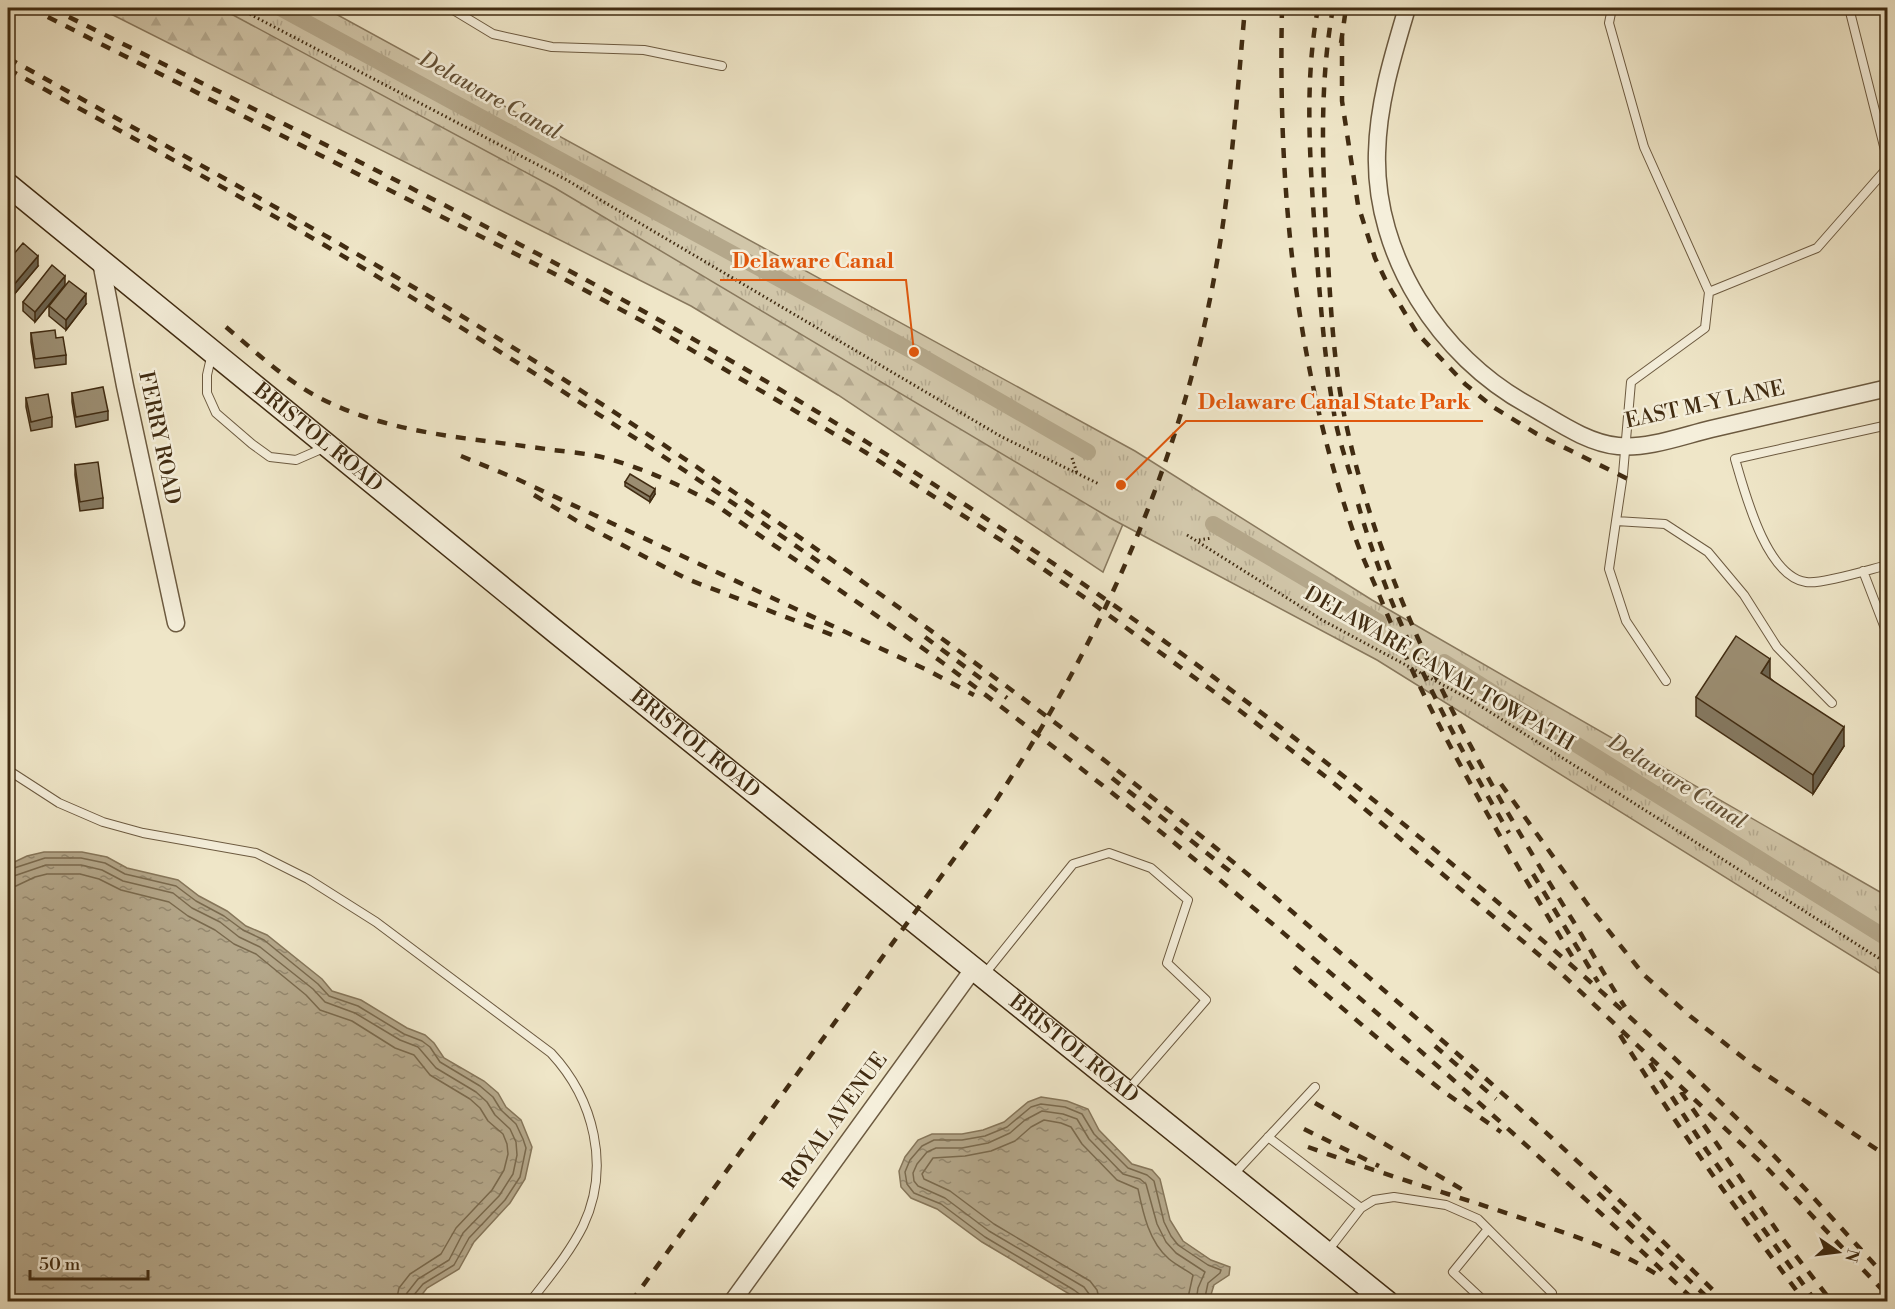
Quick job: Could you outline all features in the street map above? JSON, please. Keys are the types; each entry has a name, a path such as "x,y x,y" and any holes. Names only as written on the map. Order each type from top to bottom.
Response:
{"main road":[{"name":"BRISTOL ROAD","path":"8,185 100,262 1387,1302"}],"street":[{"name":"EAST M-Y LANE","path":"1407,8 1385,88 1377,154 1377,173 1383,215 1407,278 1440,331 1469,364 1487,379 1519,400 1586,436 1601,442 1626,447 1670,439 1887,388"},
{"name":"FERRY ROAD","path":"100,262 176,623"},
{"name":"ROYAL AVENUE","path":"732,1302 979,972"}],"lane":[{"path":"450,8 493,34 552,47 644,50 722,66"},
{"path":"1612,8 1609,23 1644,147 1709,292 1705,328 1631,382 1626,447 1609,569 1626,621 1666,681"},
{"path":"1709,292 1817,248 1887,165 1849,8"},
{"path":"212,352 207,375 207,393 216,413 252,444 270,457 296,460 328,446"},
{"path":"1887,425 1735,459 1753,519 1782,569 1795,579 1808,583 1887,565"},
{"path":"1616,521 1665,524 1708,552 1743,595 1777,647 1832,703"},
{"path":"1863,571 1887,636"},
{"path":"8,770 59,803 103,822 143,832 256,853 298,874 376,922 442,970 550,1053 561,1064 578,1090 590,1118 596,1149 596,1180 589,1210 576,1238 530,1302"},
{"path":"979,972 1073,864 1109,853 1150,868 1188,900 1167,963 1206,1000 1127,1091"},
{"path":"1232,1176 1315,1087"},
{"path":"1268,1137 1361,1208"},
{"path":"1327,1253 1361,1208 1374,1200 1394,1197 1446,1205 1478,1219 1488,1228 1552,1293 1549,1302"},
{"path":"1485,1302 1453,1272 1488,1228"}],"path":[{"path":"238,8 565,179 1002,437 1100,484"},
{"path":"1072,458 1077,473"},
{"name":"DELAWARE CANAL TOWPATH","path":"1187,534 1322,620 1472,700 1887,963"},
{"path":"1197,541 1212,538"}],"green space":[{"path":"99,8 223,8 502,154 1128,512 1103,572 838,395 691,306"},
{"path":"220,8 325,8 1135,451 1372,600 1887,896 1887,978 1377,660 1110,518 555,188"}],"water":[{"path":"44,852 82,852 107,857 127,868 178,880 246,926 267,935 322,979 332,991 361,1000 407,1028 425,1035 434,1043 444,1058 484,1081 498,1093 506,1107 521,1120 532,1147 525,1179 510,1203 474,1242 459,1269 427,1288 417,1301 8,1301 8,865 27,856"},
{"path":"1041,1097 1067,1101 1088,1109 1099,1130 1132,1164 1152,1170 1160,1179 1170,1220 1183,1241 1211,1260 1230,1267 1229,1275 1214,1285 1209,1301 1081,1301 982,1242 937,1209 911,1198 901,1187 899,1171 905,1157 918,1140 932,1134 962,1134 983,1130 1004,1122 1028,1102"}],"building":[{"path":"23,243 38,256 12,287 8,283 8,261"},
{"path":"52,265 65,276 35,312 23,302"},
{"path":"69,281 86,294 66,320 49,306"},
{"path":"55,330 56,338 63,337 66,355 35,359 31,333"},
{"path":"103,387 108,411 76,417 72,393"},
{"path":"48,394 52,417 31,422 26,398"},
{"path":"98,462 103,498 80,502 75,465"},
{"path":"630,474 655,489 650,497 625,482"},
{"path":"1736,636 1770,659 1761,673 1844,727 1813,775 1696,697"}],"waterway":[{"name":"Delaware Canal","path":"280,8 914,352 1088,452"},
{"name":"Delaware Canal","path":"1213,524 1379,622"},
{"name":"Delaware Canal","path":"1444,662 1888,939"}],"railway":[{"path":"30,8 551,272 644,322 865,452 1013,548 1239,710 1330,780 1562,974 1768,1169 1888,1296"},
{"path":"51,8 468,217 633,305 905,466 1091,589 1271,720 1359,789 1446,859 1575,969 1701,1083 1794,1177 1888,1279"},
{"path":"631,1302 991,808 1067,683 1100,618 1157,484 1200,345 1215,273 1225,207 1245,8"},
{"path":"1282,8 1283,141 1294,272 1316,402 1333,466 1359,548 1422,691 1495,828 1575,961"},
{"path":"1318,8 1310,92 1310,149 1315,234 1331,396 1338,435 1352,480"},
{"path":"1333,8 1326,62 1323,117 1329,275 1334,347 1341,395 1362,486 1383,552 1438,681 1503,805 1625,1007"},
{"path":"1341,43 1346,8"},
{"path":"1342,36 1342,101 1358,205 1375,258 1388,285 1417,333 1465,384 1493,407 1537,434 1630,480"},
{"path":"8,58 288,214 495,336 643,431 877,592 1030,704 1233,862 1515,1105 1725,1302"},
{"path":"8,69 247,201 389,284 515,361 639,441 822,564"},
{"path":"226,327 295,383 346,410 374,420 430,433 601,457 649,473 713,503 943,663 1139,814 1422,1052 1696,1302"},
{"path":"461,456 517,479 927,670 974,695"},
{"path":"534,495 577,521 687,579 835,636"},
{"path":"1358,504 1387,589 1423,673 1464,754 1509,833"},
{"path":"925,637 1007,698"},
{"path":"1112,778 1232,873"},
{"path":"1501,784 1588,905 1644,975 1690,1016 1755,1067 1888,1157"},
{"path":"1533,874 1598,982"},
{"path":"1294,967 1440,1089 1501,1132"},
{"path":"1620,1035 1710,1170 1805,1302"},
{"path":"1435,1046 1496,1099"},
{"path":"1650,1063 1707,1151 1816,1302"},
{"path":"1681,1092 1782,1238 1832,1302"},
{"path":"1315,1103 1470,1194"},
{"path":"1304,1129 1379,1166"},
{"path":"1308,1147 1579,1238 1630,1259 1662,1278"},
{"path":"1598,1193 1712,1302"}],"place":[{"name":"Delaware Canal","path":"914,352"},
{"name":"Delaware Canal State Park","path":"1121,485"}]}
